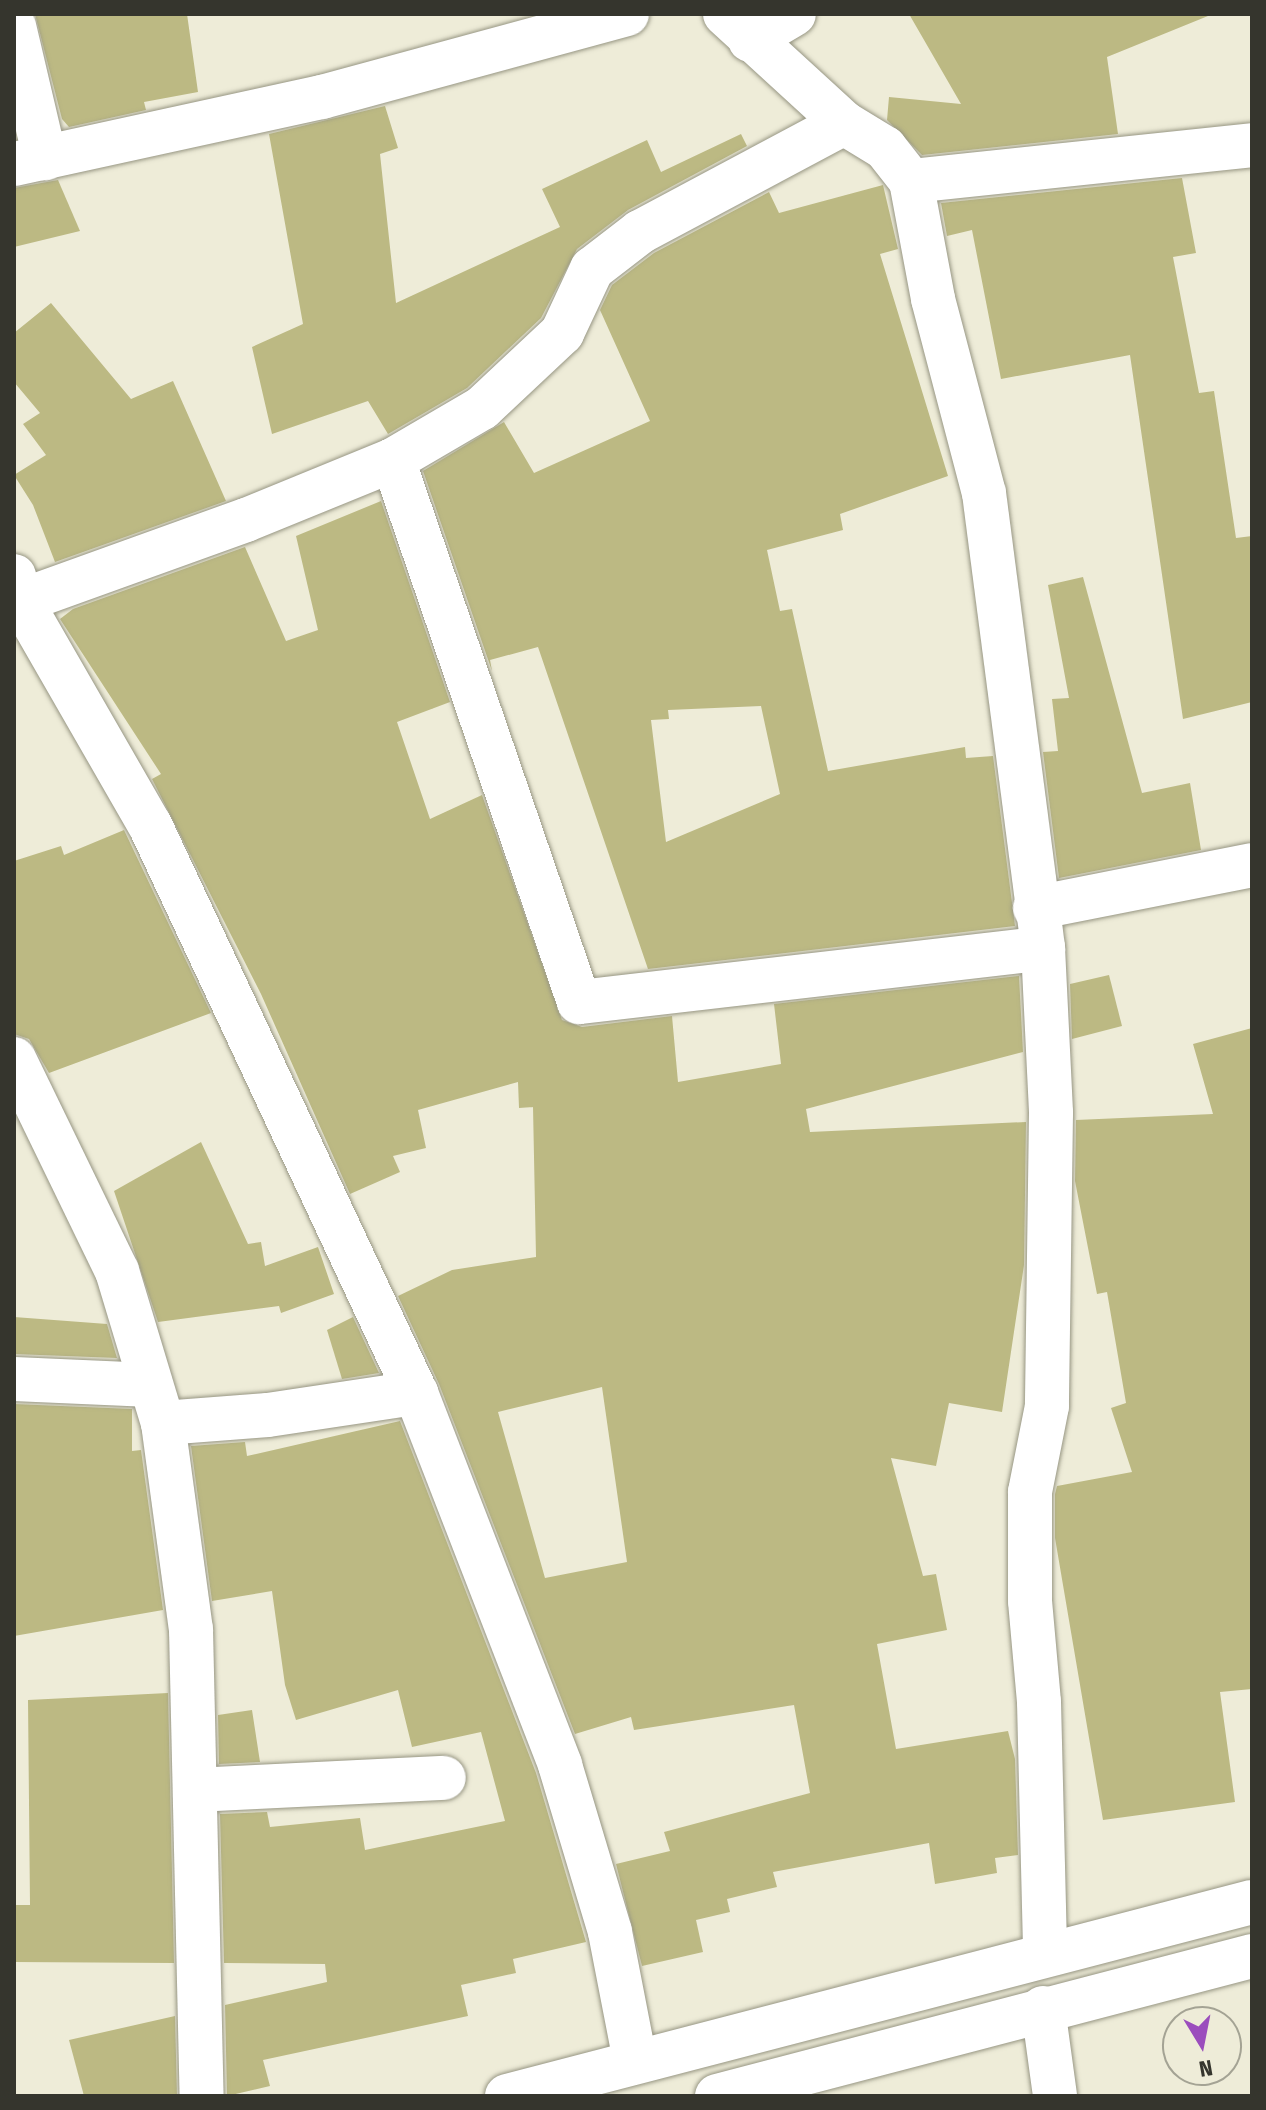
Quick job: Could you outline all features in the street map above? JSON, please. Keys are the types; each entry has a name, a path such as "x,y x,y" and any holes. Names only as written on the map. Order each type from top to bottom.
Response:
{"street":[{"path":"14,26 30,161 322,97 627,14"},
{"path":"737,27 794,14"},
{"path":"737,27 844,123 885,148 911,181 933,299 984,493 1039,928 1051,1113 1047,1406 1030,1492 1030,1601 1039,1702 1045,1952"},
{"path":"635,2061 610,1932 560,1765 416,1393 150,825 16,595 246,520 393,460 482,408 562,333 592,269 640,232 844,123"},
{"path":"911,181 1252,145"},
{"path":"393,460 579,1002 1039,928 1252,865"},
{"path":"14,1059 117,1271 157,1404 191,1629 202,2096"},
{"path":"14,1379 157,1404 268,1415 416,1393"},
{"path":"196,1790 444,1778"},
{"path":"507,2096 1045,1952 1252,1902"},
{"path":"717,2096 1043,2008 1252,1956"},
{"path":"1043,2008 1055,2096"}],"building":[{"path":"35,14 187,14 198,92 144,102 146,110 69,127 62,119"},
{"path":"909,14 1208,16 1107,57 1118,134 922,155 887,120 889,97 961,104"},
{"path":"385,106 398,148 380,154 396,303 560,227 542,189 647,140 661,172 741,134 747,146 628,210 577,249 541,318 467,388 388,434 368,401 272,434 252,347 303,324 269,134"},
{"path":"1182,178 1196,253 1173,257 1199,393 1214,391 1236,538 1252,536 1252,702 1183,719 1130,355 1001,379 972,230 947,236 941,203"},
{"path":"58,180 80,231 14,247 14,188"},
{"path":"883,185 898,249 880,254 948,476 840,514 843,530 767,550 780,611 792,609 828,771 965,747 966,758 993,756 1015,926 648,969 538,647 490,660 492,671 423,471 504,422 534,473 650,421 600,310 612,285 654,253 769,192 779,213","holes":["761,706 780,794 666,842 651,720 669,719 668,710"]},
{"path":"51,303 131,399 173,381 226,501 55,562 33,505 14,475 46,455 23,424 40,413 14,382 14,333"},
{"path":"381,501 450,702 397,722 430,819 482,795 562,1020 582,1027 672,1016 678,1082 781,1064 774,1004 1019,976 1023,1052 806,1109 810,1132 1026,1122 1024,1265 1002,1412 949,1403 936,1466 891,1458 923,1576 936,1574 947,1630 877,1644 896,1749 1008,1731 1015,1759 1018,1855 995,1858 997,1873 935,1884 929,1843 773,1872 777,1887 727,1899 730,1912 696,1920 703,1952 642,1966 616,1864 670,1851 664,1832 810,1793 794,1705 634,1730 631,1717 575,1734 439,1384 398,1296 452,1270 536,1257 533,1107 519,1108 518,1082 418,1110 426,1148 393,1156 400,1172 350,1194 261,994 152,779 161,774 60,619 73,609 245,547 286,641 318,630 296,536","holes":["602,1387 627,1562 545,1578 498,1412"]},
{"path":"1083,577 1142,793 1190,783 1201,850 1059,878 1043,752 1058,751 1052,699 1069,698 1048,585"},
{"path":"124,830 211,1013 49,1073 29,1039 14,1034 14,861 61,846 64,855"},
{"path":"1109,975 1122,1026 1072,1039 1070,984"},
{"path":"1252,1028 1252,1689 1220,1692 1235,1802 1103,1820 1055,1538 1055,1494 1057,1486 1132,1472 1111,1408 1126,1403 1107,1292 1097,1294 1075,1181 1076,1120 1213,1114 1193,1044"},
{"path":"201,1142 248,1244 261,1242 265,1266 318,1247 334,1294 281,1313 279,1306 158,1322 114,1191"},
{"path":"14,1317 107,1324 117,1358 14,1354"},
{"path":"353,1317 379,1373 342,1379 327,1330"},
{"path":"14,1404 132,1409 132,1451 141,1450 163,1610 14,1636"},
{"path":"400,1421 536,1773 586,1942 513,1959 516,1973 461,1985 468,2016 263,2060 270,2086 227,2096 225,2005 327,1982 325,1964 224,1963 220,1814 267,1812 270,1827 360,1818 365,1850 505,1821 481,1732 412,1747 398,1690 296,1720 285,1685 272,1591 212,1601 191,1446 245,1442 247,1456"},
{"path":"168,1693 174,1963 14,1962 14,1905 30,1905 28,1700"},
{"path":"252,1710 260,1762 219,1764 218,1715"},
{"path":"175,2016 177,2096 84,2096 69,2040"}]}
